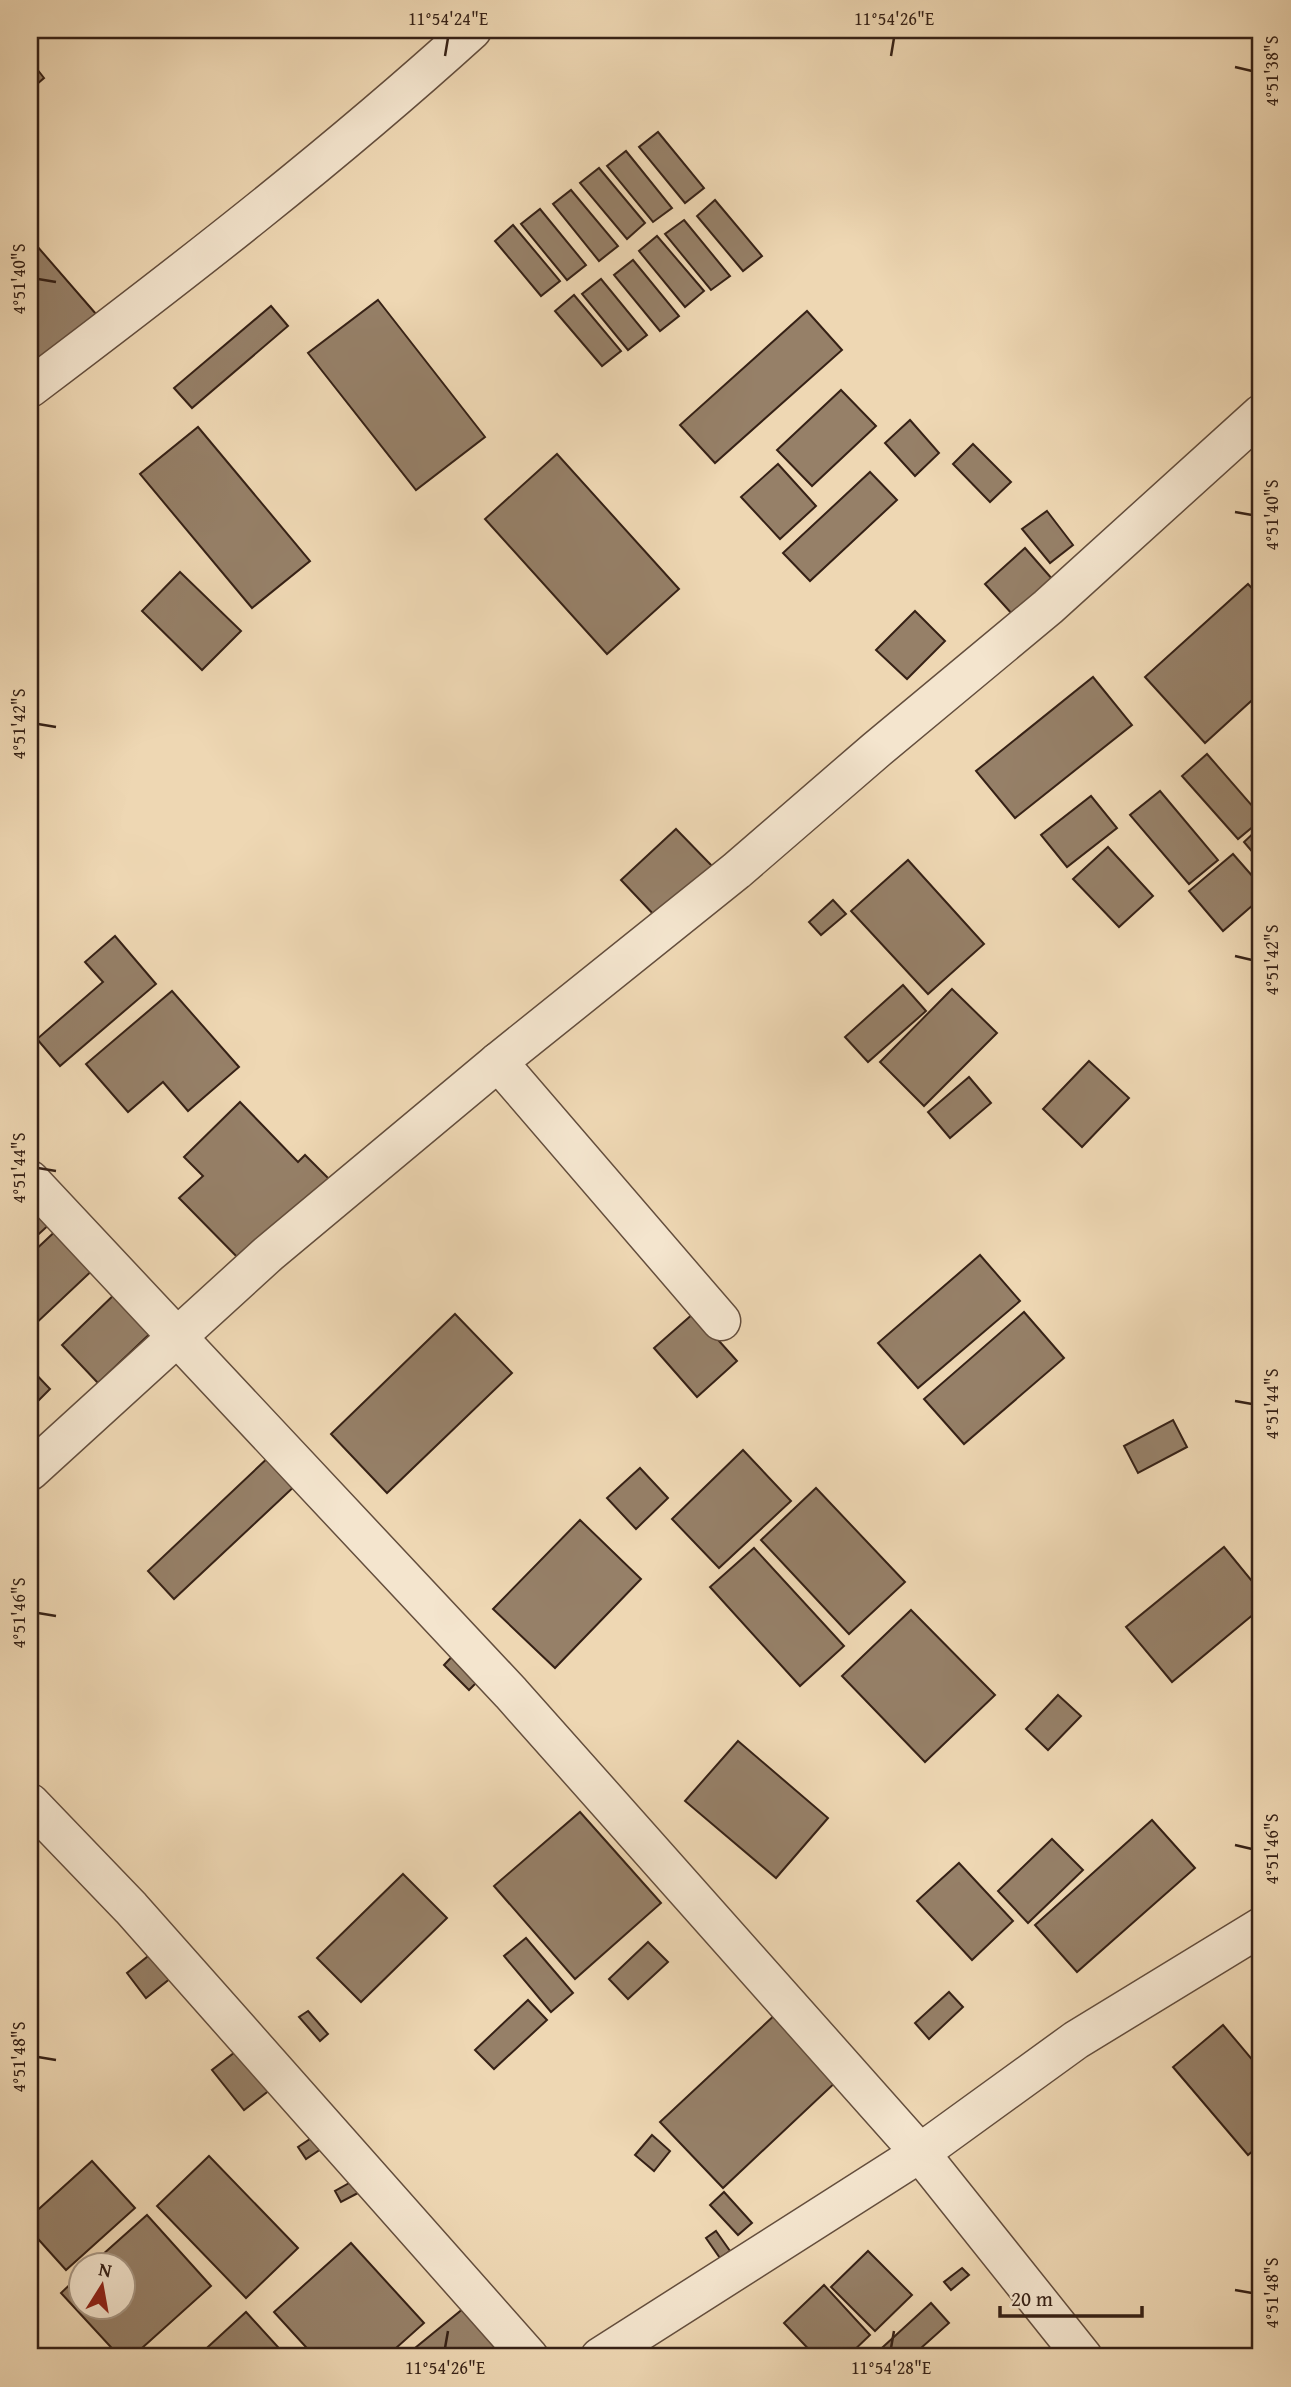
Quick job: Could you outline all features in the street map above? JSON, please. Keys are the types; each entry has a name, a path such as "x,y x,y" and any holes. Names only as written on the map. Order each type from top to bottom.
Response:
{"street":[{"path":"30,388 202,257 414,82 472,30"},
{"path":"30,1471 268,1254 498,1062 736,871 1048,607 1261,414"},
{"path":"498,1062 721,1321"},
{"path":"30,1180 510,1693 920,2153 1083,2357"},
{"path":"30,1803 131,1908 529,2357"},
{"path":"600,2357 920,2153 1076,2040 1261,1927"}],"building":[{"path":"30,60 44,78 30,90"},
{"path":"658,132 704,188 685,203 639,147"},
{"path":"626,151 672,208 653,222 607,166"},
{"path":"599,168 645,223 627,239 580,183"},
{"path":"571,190 618,246 599,261 553,204"},
{"path":"715,200 762,256 743,271 697,216"},
{"path":"540,209 586,265 567,280 521,224"},
{"path":"684,220 730,276 711,290 665,234"},
{"path":"513,225 560,281 541,296 495,241"},
{"path":"657,236 704,291 685,307 639,251"},
{"path":"30,238 96,314 35,367 30,361"},
{"path":"633,260 679,316 660,331 614,275"},
{"path":"601,279 647,335 628,350 582,294"},
{"path":"574,295 621,351 602,366 555,311"},
{"path":"378,300 485,437 416,490 308,353"},
{"path":"271,306 288,326 192,408 174,388"},
{"path":"807,311 842,350 715,463 680,425"},
{"path":"841,390 876,426 812,486 777,450"},
{"path":"910,420 939,453 915,476 885,443"},
{"path":"198,427 310,561 252,608 140,474"},
{"path":"973,444 1011,482 990,502 953,464"},
{"path":"557,454 679,589 607,654 485,519"},
{"path":"778,464 816,506 780,539 741,497"},
{"path":"870,472 897,500 810,581 783,553"},
{"path":"1047,511 1073,545 1050,563 1022,529"},
{"path":"1025,548 1053,580 1013,615 985,584"},
{"path":"180,572 241,631 202,670 142,611"},
{"path":"1248,584 1261,598 1261,692 1205,743 1145,677"},
{"path":"915,611 945,641 907,679 876,650"},
{"path":"1093,677 1132,725 1015,818 976,771"},
{"path":"1207,754 1261,816 1261,820 1238,839 1182,776"},
{"path":"1160,791 1218,860 1189,884 1130,815"},
{"path":"1091,796 1117,828 1067,867 1041,835"},
{"path":"1261,826 1261,849 1255,855 1244,842"},
{"path":"676,829 713,867 657,918 621,880"},
{"path":"1108,847 1153,896 1119,927 1073,879"},
{"path":"1233,854 1261,886 1261,898 1223,931 1189,891"},
{"path":"908,860 984,944 928,994 851,911"},
{"path":"833,900 846,914 821,935 809,922"},
{"path":"115,936 156,984 60,1066 37,1039 103,982 85,962"},
{"path":"903,985 926,1011 868,1062 845,1037"},
{"path":"952,989 997,1033 924,1106 880,1062"},
{"path":"172,991 239,1067 188,1111 163,1082 128,1112 86,1064"},
{"path":"1089,1061 1129,1098 1082,1147 1043,1109"},
{"path":"969,1077 991,1103 950,1138 928,1112"},
{"path":"240,1102 298,1162 305,1155 334,1184 248,1268 179,1198 203,1176 184,1157"},
{"path":"30,1198 52,1222 30,1242"},
{"path":"62,1225 99,1264 30,1329 30,1255"},
{"path":"980,1255 1020,1301 918,1388 878,1343"},
{"path":"120,1289 157,1327 98,1383 62,1345"},
{"path":"1024,1312 1064,1358 964,1444 924,1399"},
{"path":"694,1313 737,1361 697,1397 654,1348"},
{"path":"455,1314 512,1373 387,1493 331,1434"},
{"path":"30,1368 50,1389 30,1409"},
{"path":"1173,1420 1187,1447 1138,1473 1124,1446"},
{"path":"743,1450 791,1501 719,1568 672,1519"},
{"path":"272,1454 299,1482 174,1599 148,1571"},
{"path":"640,1468 668,1498 636,1529 607,1498"},
{"path":"816,1488 905,1582 849,1634 761,1540"},
{"path":"580,1520 641,1579 555,1668 493,1609"},
{"path":"1224,1547 1261,1592 1261,1608 1172,1682 1126,1627"},
{"path":"754,1548 844,1646 800,1686 710,1587"},
{"path":"911,1610 995,1695 925,1762 842,1676"},
{"path":"460,1648 485,1674 469,1690 444,1665"},
{"path":"1058,1695 1081,1716 1048,1750 1026,1729"},
{"path":"738,1741 828,1818 776,1878 685,1801"},
{"path":"580,1812 661,1903 575,1979 494,1886"},
{"path":"1152,1820 1195,1868 1077,1972 1035,1925"},
{"path":"1052,1839 1083,1870 1028,1923 998,1891"},
{"path":"959,1863 1013,1921 972,1960 917,1901"},
{"path":"403,1874 447,1918 361,2002 317,1958"},
{"path":"526,1938 573,1993 551,2012 504,1956"},
{"path":"648,1942 668,1962 628,1999 609,1979"},
{"path":"157,1949 177,1973 146,1998 127,1973"},
{"path":"949,1992 963,2007 929,2039 915,2023"},
{"path":"528,2000 547,2020 494,2069 475,2050"},
{"path":"308,2011 328,2034 320,2041 299,2017"},
{"path":"778,2012 840,2078 723,2188 660,2122"},
{"path":"1223,2025 1261,2070 1261,2144 1248,2155 1173,2067"},
{"path":"239,2049 271,2089 244,2110 212,2070"},
{"path":"652,2135 670,2151 654,2171 635,2155"},
{"path":"313,2137 321,2149 306,2159 298,2147"},
{"path":"209,2156 298,2248 246,2298 157,2206"},
{"path":"92,2161 135,2208 88,2250 66,2250 66,2270 30,2230 30,2217"},
{"path":"351,2182 358,2193 341,2202 335,2191"},
{"path":"724,2192 752,2223 738,2235 710,2205"},
{"path":"147,2215 211,2286 132,2357 120,2357 86,2320 136,2320 136,2250 108,2250"},
{"path":"716,2231 730,2251 720,2258 706,2238"},
{"path":"351,2243 424,2323 386,2357 315,2357 274,2312"},
{"path":"868,2251 912,2295 875,2331 831,2287"},
{"path":"962,2268 969,2275 951,2290 944,2282"},
{"path":"824,2285 870,2335 847,2357 816,2357 784,2323"},
{"path":"931,2303 949,2323 911,2357 872,2357"},
{"path":"464,2308 506,2357 404,2357"},
{"path":"246,2312 287,2357 197,2357"}]}
